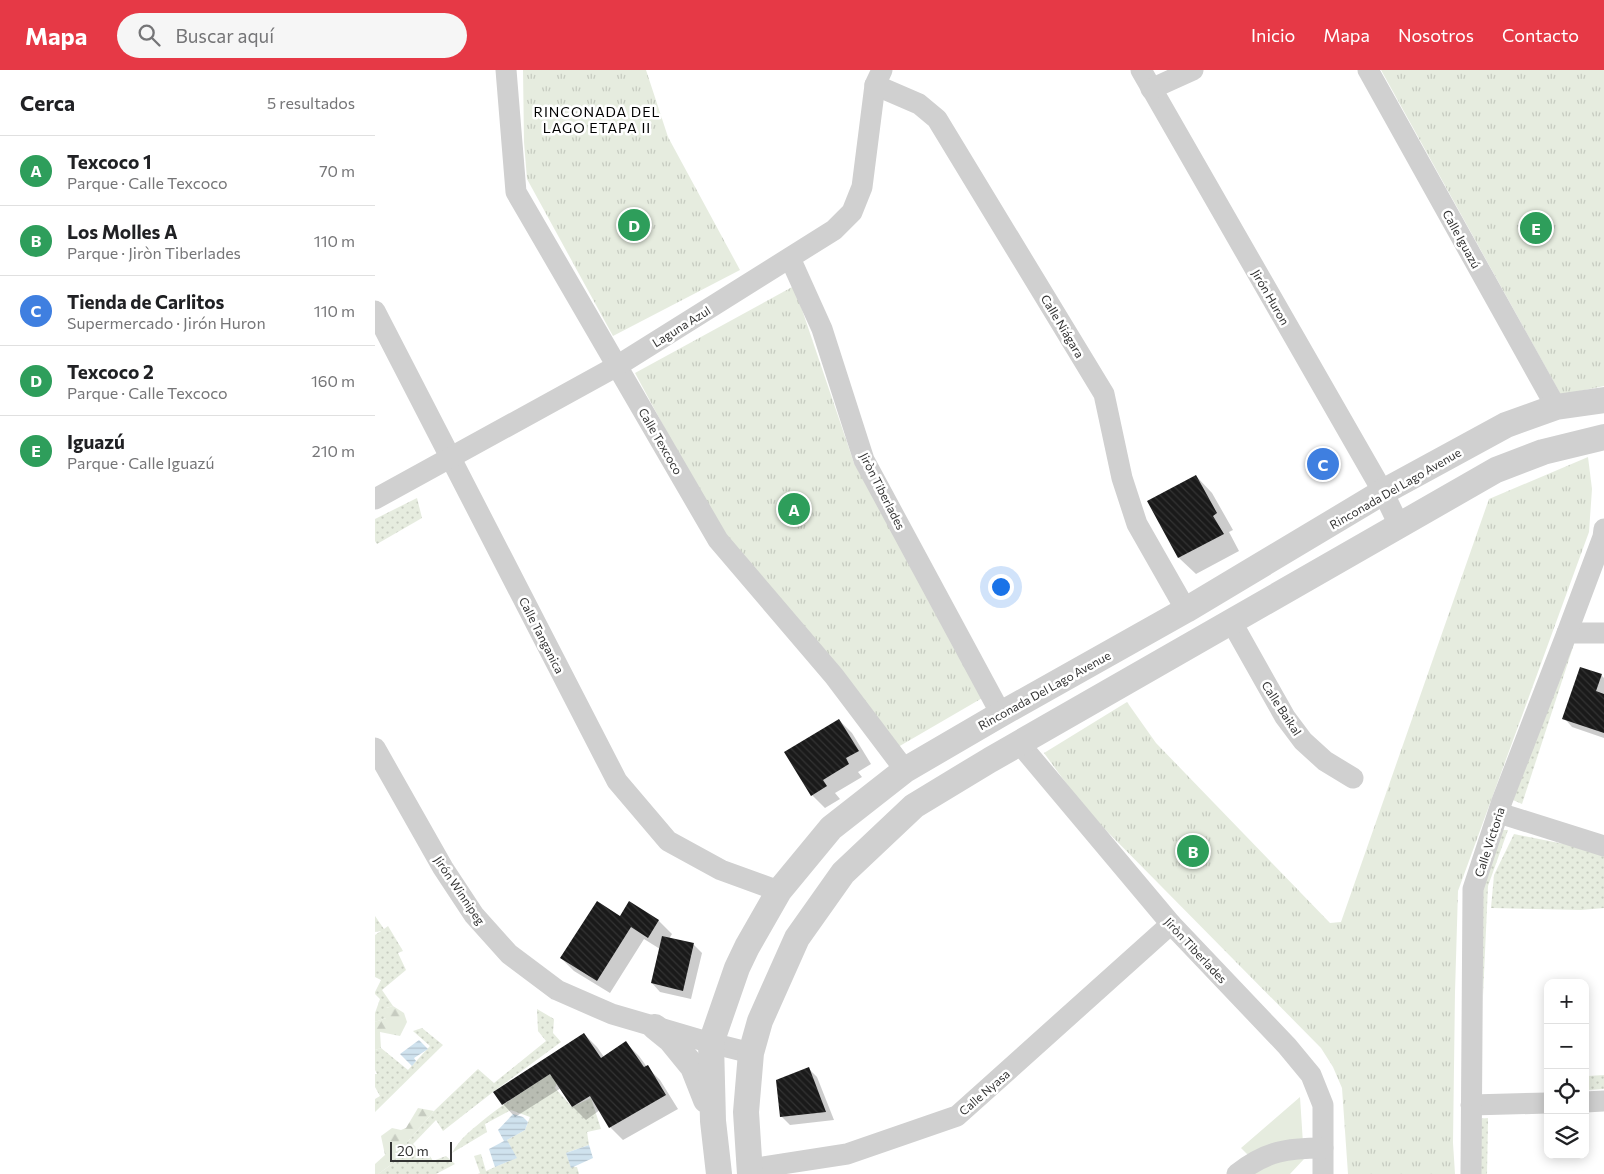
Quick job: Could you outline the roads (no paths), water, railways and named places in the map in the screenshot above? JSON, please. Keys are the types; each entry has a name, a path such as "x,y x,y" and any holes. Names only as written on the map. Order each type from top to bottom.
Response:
{"street":[{"name":"Calle Texcoco","path":"506,70 516,192 718,540 834,676 905,770"},
{"name":"Jirón Huron","path":"1141,70 1383,492 1399,525"},
{"path":"1151,89 1193,70"},
{"name":"Calle Iguazú","path":"1369,70 1556,407"},
{"name":"Laguna Azul","path":"375,499 617,366 834,230 851,212 862,187 879,78"},
{"name":"Calle Niágara","path":"879,78 919,104 937,119 1104,394 1123,478 1137,524 1186,610"},
{"name":"Jiròn Tiberlades","path":"790,258 822,329 865,460 1001,714"},
{"name":"Calle Tanganica","path":"375,311 617,781 667,840 721,870 779,891"},
{"name":"Rinconada Del Lago Avenue","path":"719,1174 713,1121 711,1044 737,968 747,947 779,891 831,828 905,770 1186,610 1383,492 1506,425 1556,407 1604,400"},
{"path":"750,1172 746,1112 751,1054 760,1021 797,938 843,873 914,806 1019,743 1496,470 1543,452 1604,437 1604,444"},
{"name":"Calle Victoria","path":"1471,1174 1473,889 1502,801 1603,537 1604,529"},
{"name":"Calle Baikal","path":"1231,621 1289,723 1303,740 1325,760 1353,778"},
{"path":"1567,633 1604,633"},
{"name":"Jiròn Tiberlades","path":"1019,743 1171,924 1287,1046 1311,1075 1323,1105 1323,1174"},
{"name":"Jirón Winnipeg","path":"375,748 443,868 474,915 509,954 557,990 612,1014 751,1054"},
{"path":"1499,813 1604,846"},
{"name":"Calle Nyasa","path":"750,1172 847,1154 957,1116 1171,924"},
{"path":"655,1027 671,1040 693,1067 713,1121"},
{"path":"1589,1102 1604,1101"},
{"path":"1471,1105 1544,1103"},
{"path":"1237,1174 1265,1156 1293,1148 1323,1148"}],"water":[{"path":"419,1040 428,1049 414,1058 416,1061 412,1066 400,1054"},
{"path":"513,1114 523,1117 528,1122 525,1130 507,1140 517,1158 495,1167 489,1149 504,1141 498,1130"},
{"path":"589,1145 593,1158 571,1168 566,1153"}],"place":[{"name":"Texcoco 2","path":"634,225"},
{"name":"Iguazú","path":"1536,228"},
{"name":"Tienda de Carlitos","path":"1323,464"},
{"name":"Texcoco 1","path":"794,509"},
{"name":"Los Molles A","path":"1193,851"}],"district":[{"name":"RINCONADA DEL LAGO ETAPA II","path":"597,119"}]}
